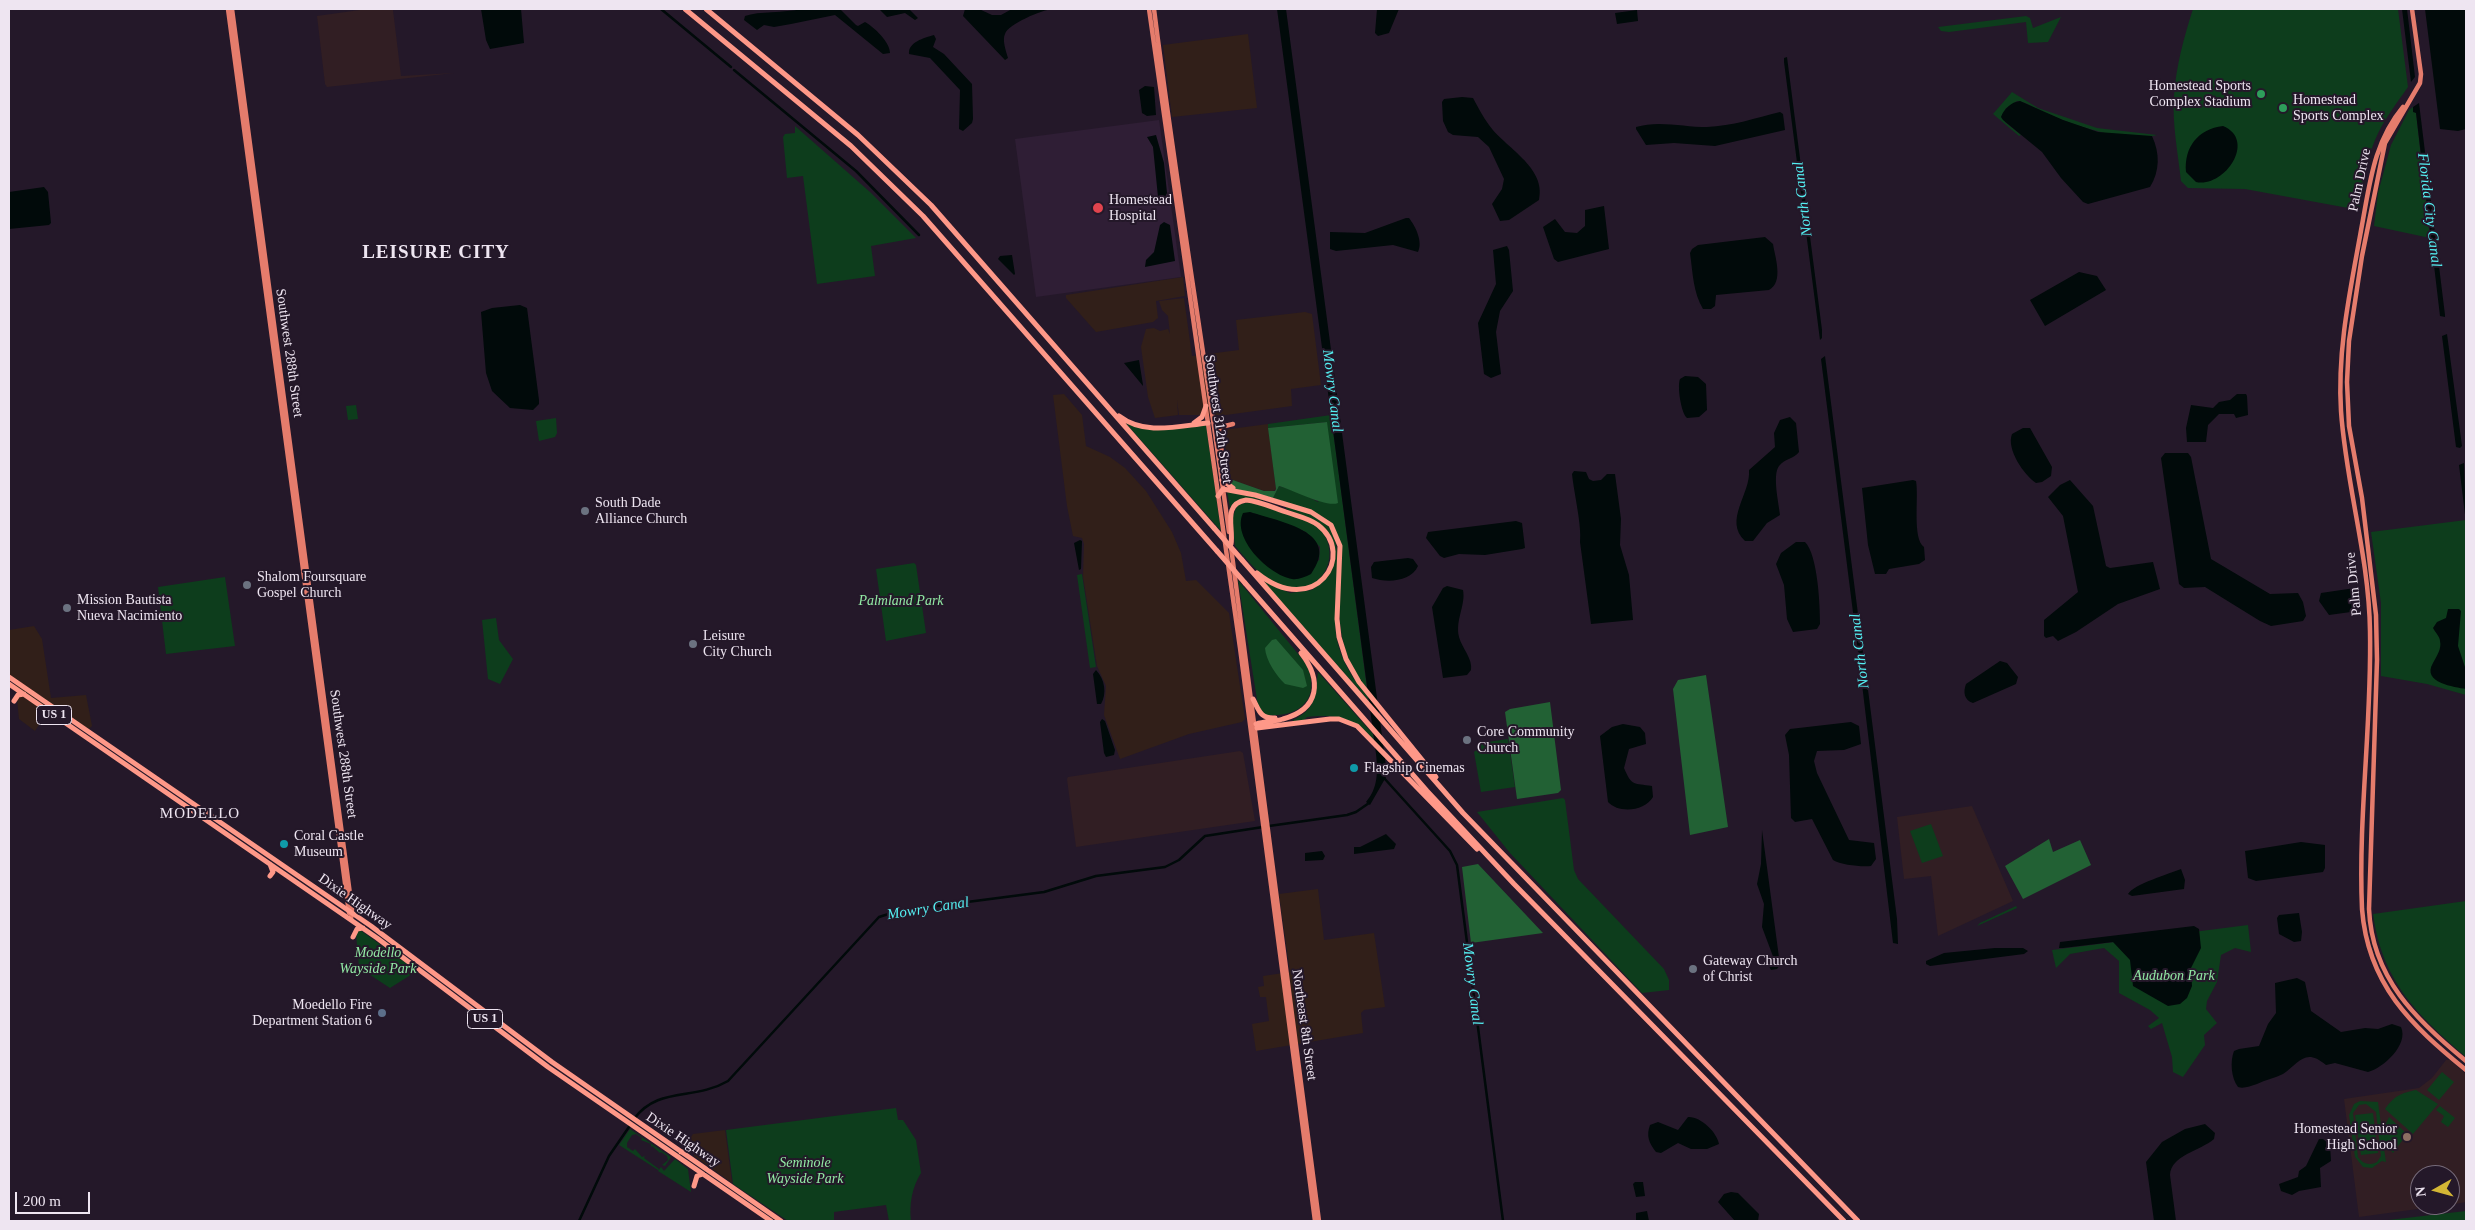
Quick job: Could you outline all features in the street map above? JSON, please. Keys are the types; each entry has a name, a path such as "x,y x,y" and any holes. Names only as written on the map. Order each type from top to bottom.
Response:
{"highway":[{"path":"685,9 851,146 911,203 1388,747 1514,884 1844,1221"},
{"path":"706,9 858,136 906,180 981,261 1463,813 1632,990 1858,1221"},
{"path":"1183,426 1200,420 1206,406"},
{"path":"1112,411 1128,422 1144,428 1183,426 1208,422"},
{"path":"1222,479 1238,491"},
{"path":"1218,496 1223,489 1238,491 1311,512 1326,520 1335,532 1340,546 1337,619 1339,637 1346,659 1360,682 1463,813"},
{"path":"1231,544 1232,509 1236,503 1246,500 1312,521 1324,530 1332,549 1331,564 1326,575 1316,585 1301,591 1279,587 1260,576 1242,560"},
{"path":"1257,726 1290,717 1308,704 1314,692 1315,679 1308,662 1279,622"},
{"name":"Dixie Highway","path":"10,680 24,694 351,919 430,976 548,1066 555,1068 612,1105 629,1120"},
{"name":"Dixie Highway","path":"10,680 92,734 350,912 461,992 581,1086 635,1124 692,1159 769,1220 770,1217 776,1221"},
{"path":"14,701 18,696 24,694"},
{"path":"1253,699 1263,716 1271,718 1290,717"},
{"path":"58,718 64,718 88,734 92,734"},
{"path":"1257,726 1339,719 1357,726 1476,849 1514,884"},
{"path":"92,741 96,741 123,756"},
{"path":"143,776 149,777 170,791 174,791"},
{"path":"185,805 191,805 217,820"},
{"path":"270,863 273,870 270,876"},
{"path":"340,905 347,899"},
{"path":"352,937 357,929 363,928"},
{"path":"384,943 394,946 408,956 412,956"},
{"path":"430,976 457,993 461,992"},
{"path":"462,1000 467,1001 492,1017"},
{"name":"Dixie Highway","path":"635,1124 648,1136 692,1167 736,1193"},
{"path":"648,1136 655,1138 685,1159 692,1159"},
{"path":"681,1152 686,1152 690,1147"},
{"path":"692,1167 700,1168 763,1212 767,1211 782,1221"},
{"path":"694,1186 697,1176 703,1174"}],"main road":[{"name":"Southwest 288th Street","path":"228,9 351,919"},
{"name":"Southwest 288th Street","path":"232,9 350,912"},
{"name":"Southwest 312th Street","path":"1149,9 1264,821"},
{"name":"Southwest 312th Street","path":"1154,9 1257,726 1265,832"},
{"path":"2412,9 2421,74 2420,83 2412,96"},
{"path":"1153,34 1158,62 1161,65"},
{"name":"Palm Drive","path":"2412,96 2388,137 2379,166 2353,310 2347,376 2350,437 2362,498 2376,615 2377,660 2369,916 2376,947 2386,971 2402,1000 2432,1032 2466,1061"},
{"name":"Palm Drive","path":"2412,96 2386,132 2372,170 2344,319 2341,360 2342,426 2359,526 2370,630 2362,909 2371,954 2380,975 2396,1003 2428,1038 2466,1070"},
{"path":"1222,479 1224,470 1219,430 1222,427 1233,424"},
{"path":"1250,727 1257,726"},
{"path":"1253,746 1260,756"},
{"name":"Northeast 8th Street","path":"1265,832 1315,1221"},
{"name":"Northeast 8th Street","path":"1310,1171 1319,1221"}],"shaded area":[{"path":"367,9 393,10 401,76 454,73 327,87 325,84 317,16"},
{"path":"1248,34 1257,108 1172,117 1163,45"},
{"name":"Homestead Hospital","path":"1159,120 1181,277 1036,297 1015,139"},
{"path":"1183,277 1185,296 1156,301 1158,318 1153,322 1096,332 1066,298 1066,295"},
{"path":"1184,298 1192,356 1239,350 1236,320 1305,312 1312,314 1321,385 1291,389 1292,406 1226,415 1179,415 1177,400 1178,415 1155,418 1148,397 1141,347 1146,329 1154,328 1160,331 1168,329 1170,334 1168,316 1162,310 1159,301"},
{"path":"1064,394 1082,415 1086,446 1110,457 1125,468 1146,491 1172,532 1181,553 1186,581 1196,580 1229,613 1245,719 1242,722 1189,734 1120,759 1104,715 1106,686 1097,666 1083,576 1084,544 1082,538 1073,536 1067,506 1053,395"},
{"path":"1268,424 1276,489 1270,493 1230,479 1223,430"},
{"path":"34,626 42,639 51,698 86,695 92,726 89,729 52,704 35,731 19,719 15,679 9,674 9,630"},
{"path":"1240,751 1243,753 1255,821 1076,847 1068,777"},
{"path":"1972,806 2013,901 1938,936 1931,876 1904,879 1897,817"},
{"path":"1318,889 1324,940 1374,933 1385,1007 1364,1010 1361,1013 1363,1033 1256,1051 1252,1024 1269,1021 1266,997 1260,997 1258,987 1264,986 1263,976 1290,972 1279,894"},
{"name":"Homestead Senior High School","path":"2446,1060 2450,1060 2466,1074 2466,1202 2460,1203 2460,1165 2410,1165 2410,1210 2359,1217 2344,1099 2419,1088 2432,1078"},
{"path":"725,1130 732,1183 694,1156 691,1137 693,1134"}],"green space":[{"name":"Homestead Sports Complex","path":"2193,9 2398,9 2408,87 2386,119 2375,140 2367,165 2359,210 2245,189 2188,188 2181,181 2175,128 2174,96 2181,52"},
{"path":"2026,16 2030,18 2033,28 2061,17 2048,42 2028,43 2026,22 1949,32 1941,31 1938,27"},
{"path":"2012,92 2038,108 2097,128 2157,135 2130,137 2100,132 2057,118 2028,104 2017,101 2005,109 2005,122 2021,135 2019,136 1993,114"},
{"path":"2413,107 2416,113 2430,238 2374,226 2378,193 2391,145 2409,110"},
{"path":"795,126 870,192 916,238 871,246 875,276 817,284 803,176 787,178 783,137 785,134 795,133"},
{"path":"356,405 358,419 348,420 346,406"},
{"path":"1331,415 1367,689 1355,672 1347,655 1342,637 1339,602 1341,544 1337,533 1331,524 1314,512 1273,498 1279,486 1301,493 1318,502 1327,422 1268,428 1268,424"},
{"path":"556,418 557,433 555,437 539,441 536,421"},
{"path":"1124,421 1139,428 1206,424 1221,531"},
{"path":"1327,422 1338,503 1318,501 1279,486 1273,498 1236,489 1226,482 1225,461 1228,460 1230,479 1264,491 1275,491 1268,428"},
{"path":"1227,491 1262,498 1263,501 1257,499 1232,505 1230,508"},
{"path":"1250,502 1292,514 1315,525 1324,535 1329,546 1327,568 1321,578 1312,585 1301,589 1288,588 1272,582 1258,572 1235,546 1232,519 1237,505","holes":["1250,512 1306,532 1320,547 1319,561"]},
{"path":"1286,507 1311,513 1327,524 1335,540 1338,558 1335,623 1338,644 1349,671 1365,691 1369,701 1263,581 1290,593 1312,590 1326,578 1334,547 1312,519 1286,509"},
{"path":"2466,520 2466,695 2427,684 2381,676 2381,603 2371,532"},
{"name":"Palmland Park","path":"914,563 916,565 926,633 886,641 876,569"},
{"path":"1082,574 1096,667 1090,668 1077,575"},
{"path":"225,577 235,646 166,654 158,587"},
{"path":"1238,580 1307,665 1311,677 1309,697 1297,710 1277,715 1265,715 1258,706"},
{"path":"496,618 499,640 513,659 500,684 488,679 482,620"},
{"path":"1276,639 1303,670 1307,686 1303,688 1285,684 1269,663 1265,648 1272,640"},
{"path":"1318,672 1373,734 1374,740 1351,722 1336,717 1307,717 1303,721 1293,722 1293,720 1307,710 1314,699"},
{"path":"1706,675 1728,827 1690,835 1673,689 1678,680"},
{"path":"1550,702 1561,790 1558,793 1517,799 1505,712 1510,709"},
{"path":"1508,739 1515,787 1481,792 1474,752 1480,747 1480,743"},
{"path":"1563,798 1565,800 1574,870 1578,879 1664,969 1669,980 1669,990 1642,993 1510,853 1477,812"},
{"path":"1931,824 1943,856 1922,863 1910,831"},
{"path":"2049,839 2053,852 2080,840 2091,865 2023,899 2005,866"},
{"path":"1478,864 1543,933 1471,943 1462,867"},
{"path":"2466,901 2466,1057 2417,1011 2404,995 2384,959 2373,914"},
{"path":"2016,906 2017,908 1977,926 1980,923"},
{"name":"Audubon Park","path":"2248,925 2251,952 2235,948 2221,955 2217,982 2207,1001 2206,1009 2217,1023 2204,1035 2205,1045 2183,1077 2173,1072 2172,1057 2162,1023 2151,1029 2148,1026 2159,1018 2150,1010 2119,993 2119,961 2104,948 2070,954 2056,968 2052,950"},
{"name":"Modello Wayside Park","path":"360,930 417,971 390,988 361,969 359,967 356,934"},
{"path":"2442,1072 2454,1082 2439,1100 2427,1090"},
{"path":"2416,1090 2438,1104 2413,1134 2385,1109 2398,1096"},
{"path":"2360,1101 2378,1102 2382,1132 2389,1117 2407,1134 2393,1153 2383,1142 2386,1162 2382,1161 2372,1168 2363,1167 2355,1157 2349,1115 2354,1104","holes":["2366,1104 2376,1112 2381,1156 2377,1162 2369,1164 2364,1163 2358,1157 2353,1113 2359,1105"]},
{"path":"2440,1106 2455,1118 2448,1127 2441,1122 2444,1116 2436,1110"},
{"name":"Seminole Wayside Park","path":"896,1108 898,1120 903,1120 916,1140 921,1173 915,1184 912,1196 911,1221 889,1221 886,1205 834,1212 834,1221 788,1221 733,1184 726,1130"},
{"path":"2373,1113 2378,1153 2361,1155 2355,1115"},
{"path":"630,1129 671,1157 665,1166 662,1165 668,1160 667,1156 651,1147 651,1144 641,1140 642,1138 636,1134 632,1135 627,1143 627,1147 633,1151 635,1149 642,1157 645,1156 644,1158 658,1170 619,1145"},
{"path":"675,1159 688,1169 691,1192 658,1171 661,1167 664,1171"},
{"path":"2466,1211 2466,1221 2380,1221 2432,1215 2460,1215 2460,1212"}],"water":[{"path":"481,9 521,9 524,43 490,49 486,40"},
{"path":"802,9 840,9 856,25 858,26 865,22 873,27 887,44 890,53 883,54 835,15 774,27 764,25 757,30 744,20 745,16 751,14"},
{"path":"879,9 909,9 918,18 915,20 905,13 887,17"},
{"path":"965,9 979,9 992,15 1001,15 1012,9 1052,9 1026,18 1007,30 1004,39 1008,58 1005,60 963,16"},
{"name":"Mowry Canal","path":"1277,9 1286,9 1386,766 1386,777 1370,805 1366,802 1375,785 1376,754"},
{"path":"1377,9 1399,9 1389,33 1378,36 1375,33"},
{"path":"2402,9 2407,9 2415,77 2411,82"},
{"path":"2425,9 2466,9 2466,129 2458,131 2440,129"},
{"path":"1637,10 1638,21 1617,24 1615,13"},
{"path":"934,35 936,39 933,47 944,54 972,84 973,119 972,123 963,131 959,129 960,90 930,58 909,54 911,46 921,39"},
{"name":"North Canal","path":"1787,57 1822,330 1822,338 1820,340 1784,62 1784,58"},
{"path":"1145,86 1154,87 1156,115 1147,116 1142,113 1139,90"},
{"path":"1473,98 1489,125 1523,158 1537,177 1540,188 1539,200 1509,220 1500,221 1492,204 1502,189 1504,179 1489,147 1478,137 1453,135 1448,132 1443,121 1442,102 1444,99"},
{"path":"2020,101 2063,120 2098,132 2152,136 2158,155 2158,162 2156,175 2150,187 2088,204 2083,202 2061,178 2042,152 2001,117 2008,106"},
{"name":"Florida City Canal","path":"2419,103 2445,317 2440,316 2416,113 2413,112 2413,107"},
{"path":"1780,112 1783,114 1785,130 1715,146 1674,143 1646,145 1636,129 1636,127 1653,124 1698,127 1726,125"},
{"path":"2223,126 2233,133 2237,142 2237,151 2233,162 2217,178 2207,182 2196,182 2186,172 2187,155 2190,147 2206,131"},
{"path":"1156,135 1164,163 1167,193 1165,197 1158,197 1153,147 1147,137"},
{"path":"44,187 48,192 51,223 49,225 9,229 9,192"},
{"path":"1604,206 1609,249 1558,262 1554,259 1543,227 1555,219 1565,232 1577,233 1585,226 1585,210"},
{"path":"1409,218 1418,235 1420,244 1418,252 1393,245 1336,251 1330,249 1330,232 1365,233"},
{"path":"1164,222 1170,225 1175,261 1145,267 1146,260 1154,252 1160,225"},
{"path":"1765,237 1773,244 1777,262 1777,275 1774,286 1769,290 1716,295 1715,306 1711,309 1703,309 1697,296 1694,282 1690,253 1692,249 1698,245"},
{"path":"1507,246 1513,291 1500,311 1496,332 1501,374 1491,378 1484,374 1478,323 1496,284 1493,250"},
{"path":"1012,255 1014,275 998,259 1000,256"},
{"path":"2079,272 2097,276 2106,290 2045,326 2030,300"},
{"path":"520,305 527,308 539,400 539,404 533,410 510,408 492,391 486,373 481,312 492,308"},
{"path":"2447,334 2462,446 2460,448 2456,447 2442,336"},
{"name":"North Canal","path":"1825,356 1862,654 1858,652 1821,359"},
{"path":"1139,360 1143,385 1143,386 1124,363"},
{"path":"1685,376 1698,377 1706,384 1707,410 1699,417 1687,418 1683,411 1679,382"},
{"path":"2237,394 2246,394 2248,415 2236,418 2234,414 2219,414 2208,425 2206,442 2187,442 2186,428 2191,405 2213,408 2219,402 2230,400"},
{"path":"1790,417 1796,423 1799,452 1781,463 1777,470 1776,483 1780,515 1767,523 1753,541 1745,541 1739,533 1737,516 1749,479 1749,470 1775,447 1774,433 1780,420"},
{"path":"2023,428 2030,428 2052,467 2051,476 2042,482 2036,483 2026,474 2014,454 2011,440 2012,434"},
{"path":"2165,453 2188,453 2191,457 2211,559 2270,594 2298,593 2303,602 2306,616 2303,621 2271,626 2205,587 2184,588 2179,584 2161,458"},
{"path":"2464,463 2466,523 2459,465"},
{"path":"1574,471 1586,472 1589,479 1593,481 1601,480 1607,474 1615,474 1621,519 1620,545 1629,575 1633,620 1591,624 1572,474"},
{"path":"2070,480 2093,506 2106,566 2110,568 2153,562 2160,589 2118,604 2076,632 2058,641 2053,636 2046,638 2044,636 2044,620 2078,592 2063,516 2048,497 2060,485"},
{"path":"1916,481 1917,488 1918,536 1920,543 1924,547 1925,560 1919,564 1889,569 1886,574 1875,574 1868,545 1862,488"},
{"path":"1250,512 1291,525 1313,538 1319,548 1319,559 1311,574 1299,579 1283,576 1273,571 1254,554 1242,533 1241,523 1243,513"},
{"path":"1516,521 1522,523 1525,548 1522,549 1485,555 1459,554 1444,558 1440,556 1426,538 1428,532"},
{"path":"1082,541 1081,569 1079,570 1074,543"},
{"path":"1796,542 1805,542 1813,558 1817,581 1820,624 1817,629 1793,632 1787,619 1784,585 1776,564 1781,553"},
{"path":"1413,559 1418,566 1410,575 1391,581 1372,578 1371,567 1374,562"},
{"path":"1447,586 1463,590 1464,596 1458,631 1460,641 1469,658 1471,670 1467,675 1443,678 1432,607 1443,588"},
{"path":"2355,588 2359,592 2360,609 2358,611 2329,615 2319,601 2321,593"},
{"path":"2448,609 2459,609 2461,611 2458,646 2466,670 2466,689 2441,683 2432,675 2433,663 2440,647 2439,638 2433,628 2437,622 2446,618"},
{"name":"North Canal","path":"1864,658 1897,919 1898,944 1893,943 1859,659"},
{"path":"2000,661 2007,663 2018,677 2016,684 1973,703 1968,700 1965,693 1966,684"},
{"path":"1096,670 1104,687 1104,696 1101,704 1097,704 1093,674"},
{"path":"1102,719 1105,721 1115,750 1114,755 1106,757 1100,722"},
{"path":"1851,722 1859,726 1861,744 1844,750 1817,751 1814,761 1817,773 1849,840 1874,843 1876,859 1871,866 1851,865 1833,860 1812,819 1795,822 1791,818 1789,755 1785,735 1790,729"},
{"path":"1623,724 1640,727 1645,733 1646,744 1629,749 1624,768 1634,783 1652,786 1653,797 1649,802 1632,809 1619,808 1608,802 1600,736 1612,727"},
{"path":"1762,830 1780,965 1777,969 1771,970 1768,964 1774,959 1762,927 1764,904 1757,884 1761,864"},
{"path":"1386,834 1396,844 1394,849 1354,854 1354,847 1360,847"},
{"path":"2301,842 2325,845 2325,868 2323,872 2256,881 2248,878 2245,851"},
{"path":"1322,851 1325,856 1323,860 1305,861 1305,853"},
{"path":"2181,869 2185,880 2184,889 2132,896 2128,894 2144,883"},
{"path":"2299,913 2302,932 2301,941 2294,942 2279,934 2277,918 2279,915"},
{"path":"2194,926 2199,929 2201,948 2191,968 2192,986 2187,998 2180,1004 2168,1006 2133,986 2130,960 2113,942 2059,948 2060,942"},
{"path":"1995,948 2023,948 2028,951 2024,954 1930,966 1926,964 1926,961 1944,953"},
{"path":"2297,978 2305,982 2311,1011 2341,1032 2365,1028 2378,1029 2392,1024 2401,1027 2401,1041 2398,1048 2381,1066 2368,1072 2335,1063 2326,1065 2313,1057 2307,1057 2283,1074 2243,1088 2238,1087 2232,1069 2234,1051 2259,1046 2268,1024 2276,1013 2275,983"},
{"path":"1688,1117 1693,1117 1703,1122 1718,1139 1719,1144 1707,1149 1691,1149 1678,1143 1661,1153 1656,1152 1649,1139 1650,1125 1658,1122 1678,1130"},
{"path":"2205,1124 2215,1133 2214,1139 2181,1158 2172,1168 2170,1175 2176,1221 2154,1221 2146,1162 2162,1142 2185,1129"},
{"path":"2319,1139 2323,1139 2330,1145 2331,1161 2320,1168 2321,1187 2299,1191 2292,1195 2281,1191 2279,1184 2298,1177 2299,1171 2306,1166"},
{"path":"1635,1182 1643,1182 1645,1196 1636,1197 1633,1184"},
{"path":"1738,1193 1759,1214 1758,1221 1735,1221 1718,1202 1724,1194"},
{"path":"1647,1211 1649,1221 1636,1221 1636,1213"}],"waterway":[{"path":"661,9 731,67"},
{"path":"734,70 856,171 919,235"},
{"name":"Mowry Canal","path":"1384,778 1450,851 1457,865 1503,1221"},
{"name":"Mowry Canal","path":"1269,826 1347,815 1356,812 1369,803"},
{"name":"Mowry Canal","path":"634,1119 654,1102 702,1091 728,1081 879,917 898,911 1044,892 1096,876 1165,867 1179,860 1205,836 1263,827"},
{"name":"Mowry Canal","path":"579,1221 609,1156 631,1124"}],"place":[{"name":"Homestead Sports Complex Stadium","path":"2261,94"},
{"name":"Homestead Sports Complex","path":"2283,108"},
{"name":"Homestead Hospital","path":"1098,208"},
{"name":"South Dade Alliance Church","path":"585,511"},
{"name":"Shalom Foursquare Gospel Church","path":"247,585"},
{"name":"Mission Bautista Nueva Nacimiento","path":"67,608"},
{"name":"Leisure City Church","path":"693,644"},
{"name":"Core Community Church","path":"1467,740"},
{"name":"Flagship Cinemas","path":"1354,768"},
{"name":"Coral Castle Museum","path":"284,844"},
{"name":"Gateway Church of Christ","path":"1693,969"},
{"name":"Moedello Fire Department Station 6","path":"382,1013"},
{"name":"Homestead Senior High School","path":"2407,1137"}],"district":[{"name":"LEISURE CITY","path":"436,253"},
{"name":"MODELLO","path":"200,814"}]}
